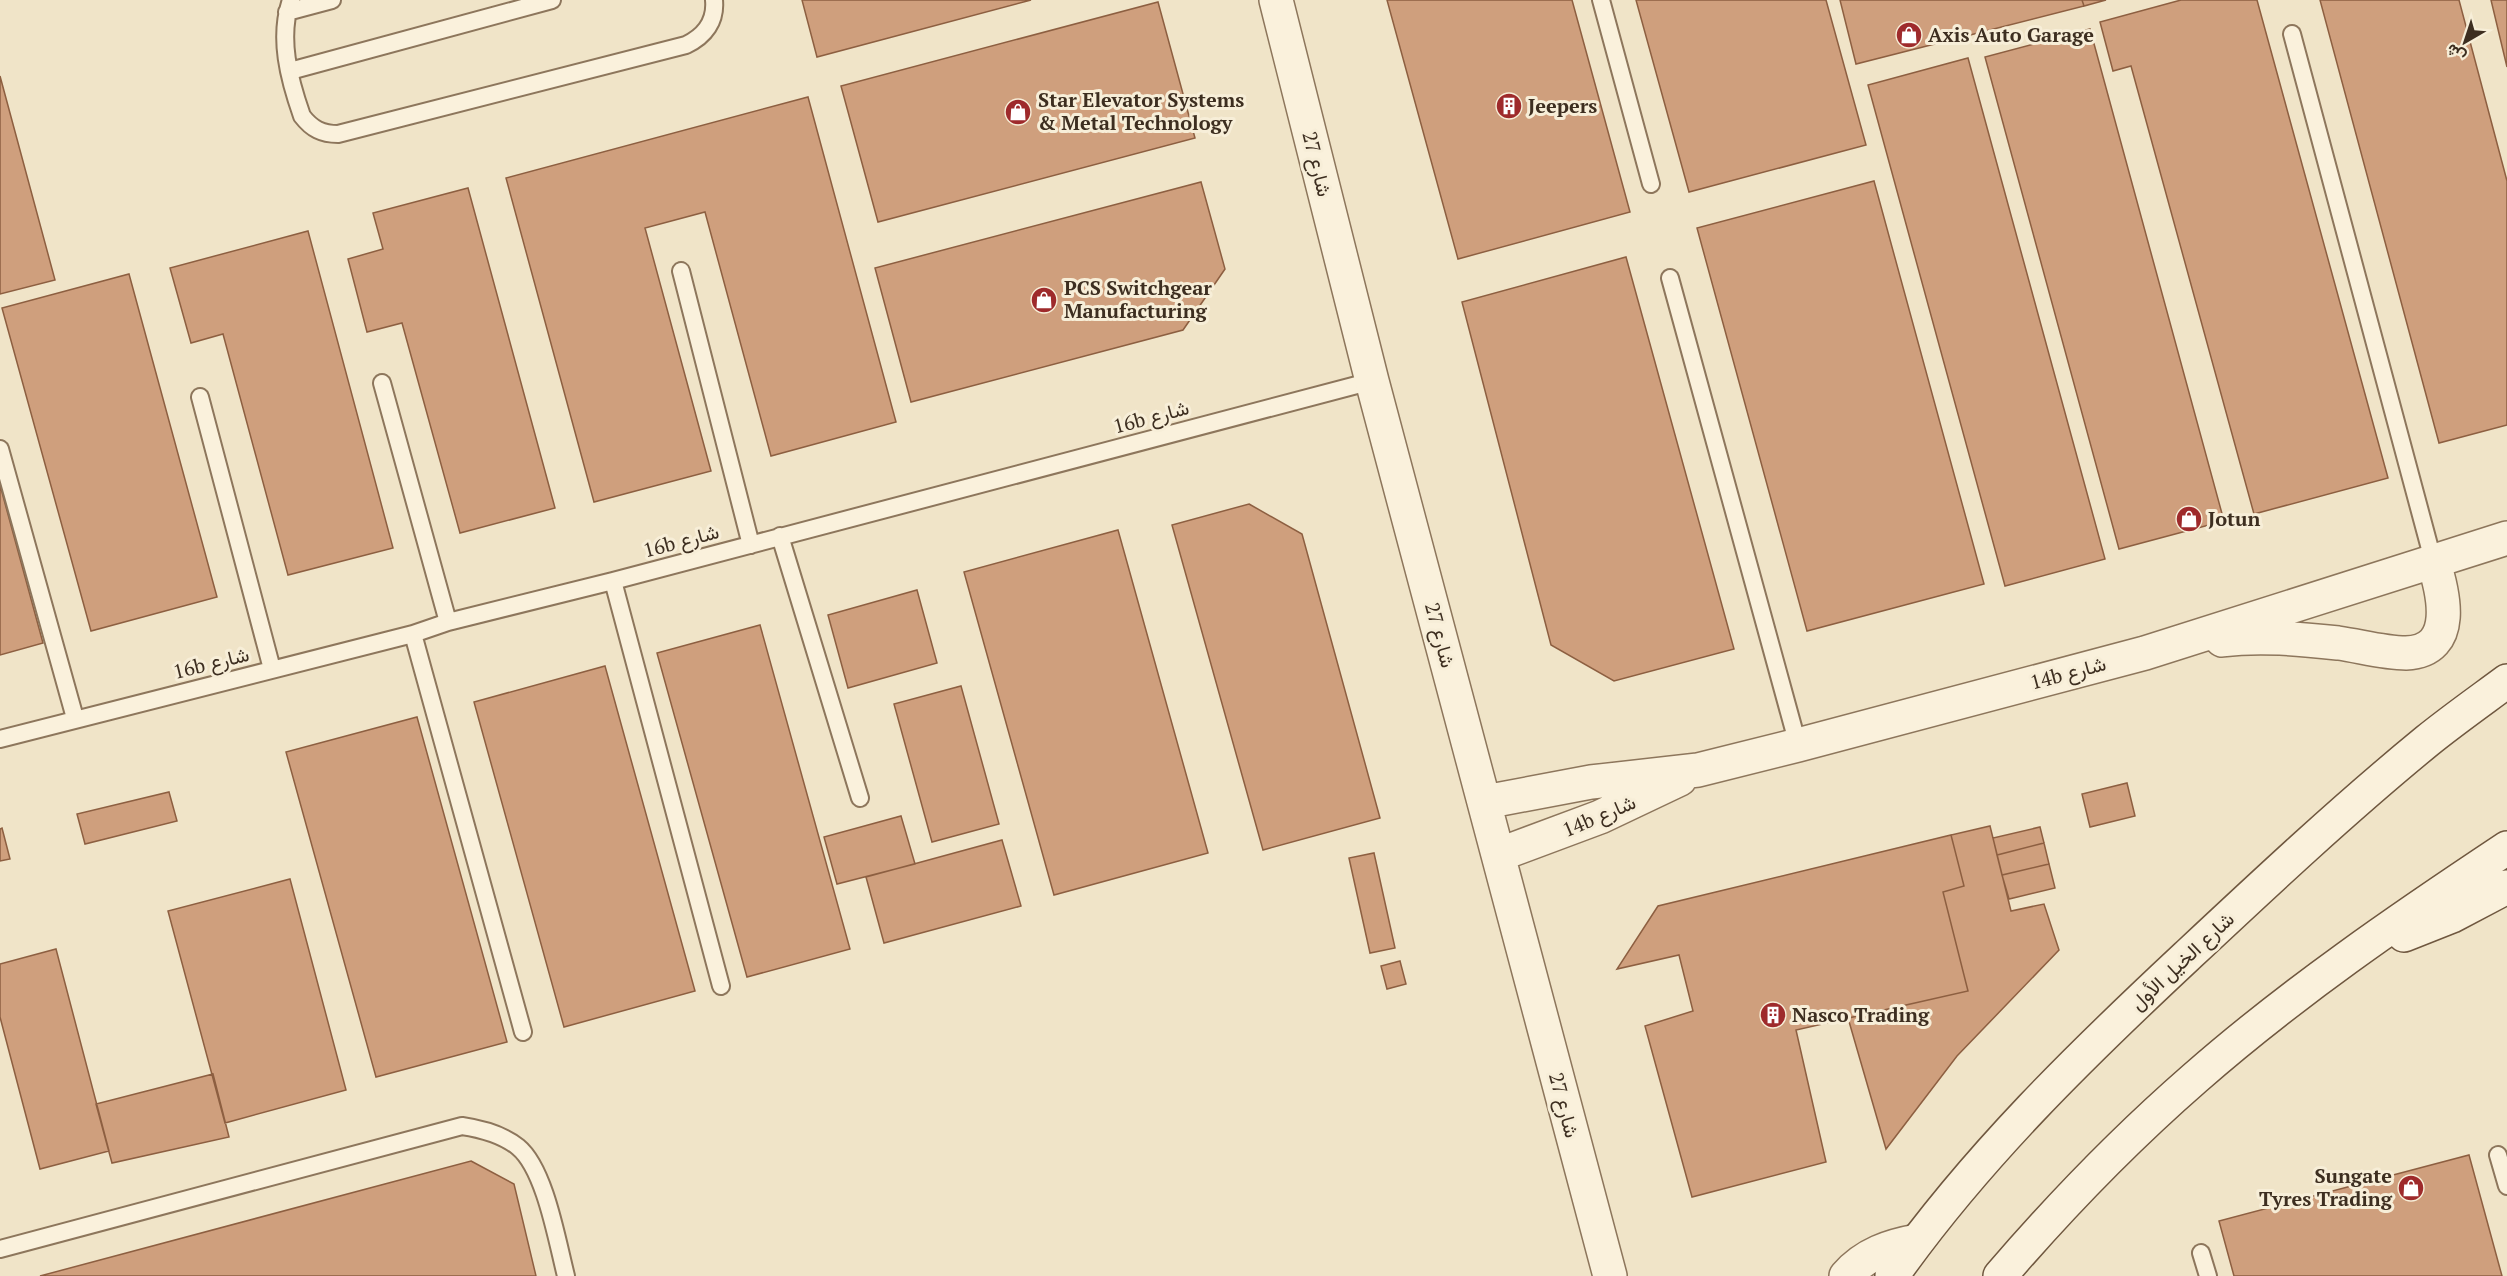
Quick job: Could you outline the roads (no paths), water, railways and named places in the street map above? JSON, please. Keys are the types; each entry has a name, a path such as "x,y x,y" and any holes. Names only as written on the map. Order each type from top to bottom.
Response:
{"street":[{"name":"شارع 27","path":"1276,0 1372,381 1610,1274"},
{"name":"14b شارع","path":"1485,802 1591,782 1698,770 1798,745 2145,653 2507,538"},
{"path":"2145,653 2228,639 2270,638 2353,645 2410,653 2424,648 2435,640 2443,624 2445,607 2433,560"},
{"name":"شارع الخيل الأول","path":"1892,1276 1917,1241 2005,1135 2144,997 2325,829 2428,741 2507,681"},
{"name":"14b شارع","path":"1498,855 1600,817 1698,770"},
{"path":"2000,1276 2044,1224 2118,1149 2195,1077 2277,1010 2507,848"},
{"path":"2362,948 2408,934 2452,916 2507,886"},
{"path":"1846,1276 1868,1257 1890,1246 1917,1241"}],"lane":[{"path":"332,0 289,6 284,32 285,52 302,116 309,125 318,130 338,134 686,45 696,40 711,23 714,0"},
{"path":"290,71 552,0"},
{"path":"1601,0 1651,184"},
{"path":"2292,34 2433,560"},
{"path":"681,271 751,545"},
{"path":"1670,278 1798,745"},
{"name":"16b شارع","path":"0,738 413,634 448,622 613,581 1372,381"},
{"path":"382,383 448,622"},
{"path":"200,397 272,669"},
{"path":"0,449 75,718"},
{"path":"780,536 860,798"},
{"path":"613,581 721,986"},
{"path":"413,634 523,1032"},
{"path":"0,1249 462,1126 485,1129 503,1138 518,1147 532,1163 542,1186 566,1276"},
{"path":"2498,1155 2507,1186"},
{"path":"2201,1253 2208,1276"}],"place":[{"name":"Axis Auto Garage","path":"1909,35"},
{"name":"Jeepers","path":"1509,106"},
{"name":"Star Elevator Systems & Metal Technology","path":"1018,112"},
{"name":"PCS Switchgear Manufacturing","path":"1044,300"},
{"name":"Jotun","path":"2189,519"},
{"name":"Nasco Trading","path":"1773,1015"},
{"name":"Sungate Tyres Trading","path":"2411,1188"}]}
